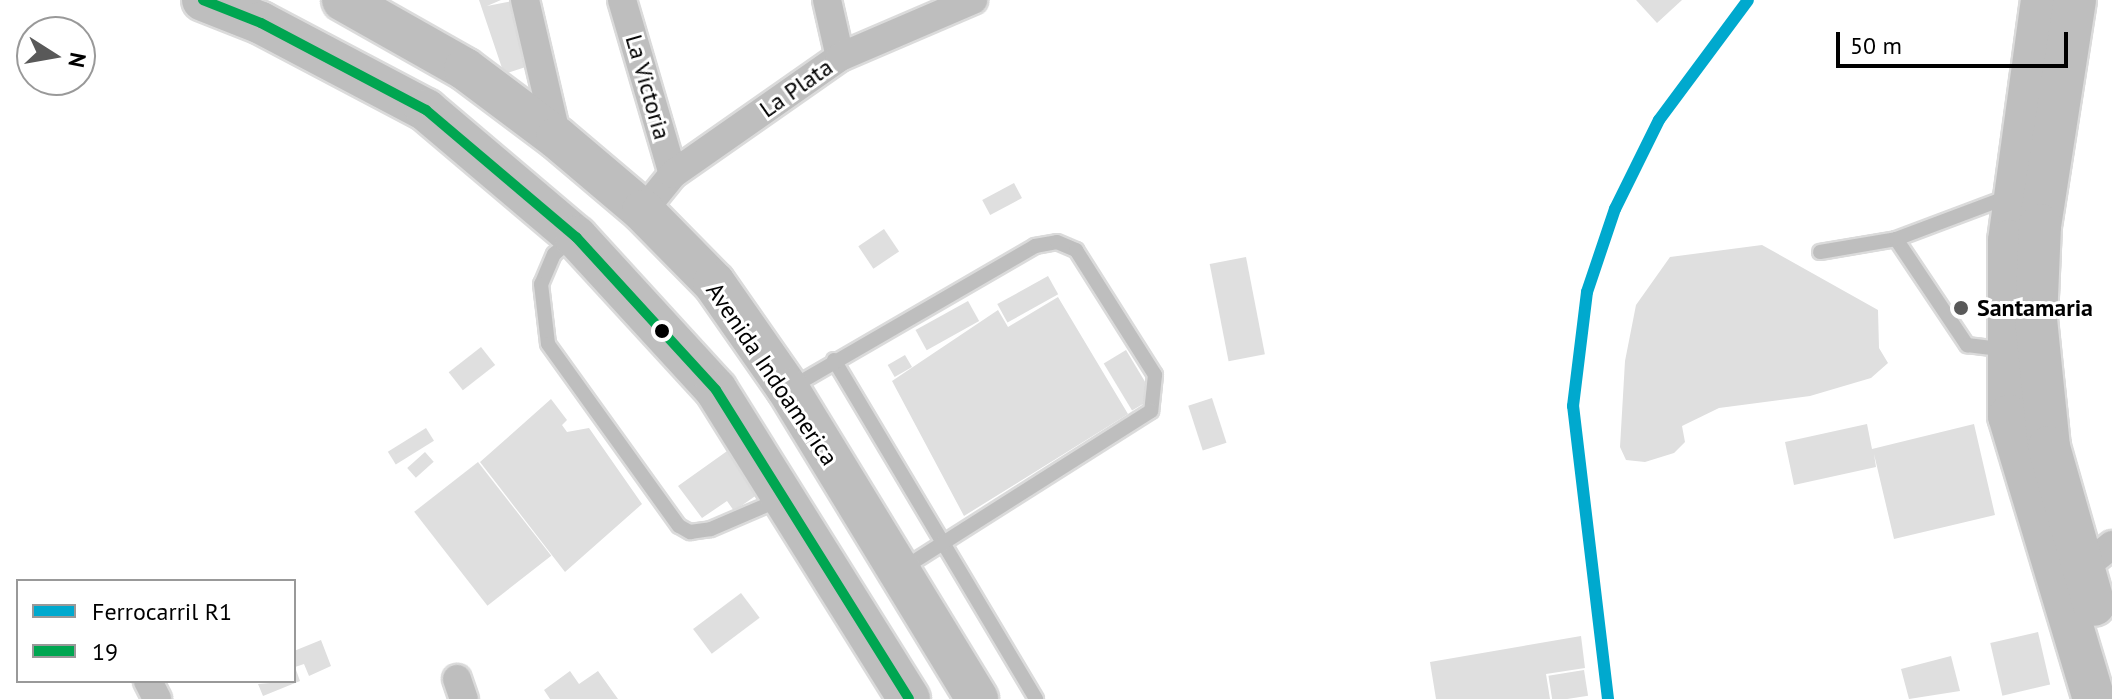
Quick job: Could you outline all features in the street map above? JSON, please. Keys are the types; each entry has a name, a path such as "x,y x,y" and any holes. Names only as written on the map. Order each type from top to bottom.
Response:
{"main road":[{"path":"203,0 261,23 426,110 576,237 716,390 909,699"},
{"name":"Avenida Indoamerica","path":"343,0 465,69 557,138 643,211 714,283 788,389 977,699"},
{"path":"2042,0 2016,194 2006,350 2009,416 2041,538 2085,566"},
{"path":"2075,0 2040,225 2036,319 2049,447 2112,663"},
{"path":"2085,566 2094,699"}],"street":[{"path":"525,0 557,138"},
{"name":"La Victoria","path":"622,0 673,174"},
{"path":"827,0 840,57"},
{"name":"La Plata","path":"643,211 673,174 840,57 973,0"}],"lane":[{"path":"1820,252 1896,239 2016,194"},
{"path":"576,237 554,254 541,284 548,344 679,526 690,532 711,529 783,498"},
{"path":"1896,239 1967,345 2006,350"},
{"path":"788,389 1035,246 1057,242 1076,250 1155,375 1151,411 899,571"},
{"path":"834,360 1036,699"}],"building":[{"path":"479,0 501,0 487,6 517,0 538,63 504,74"},
{"path":"1636,0 1682,0 1657,23"},
{"path":"1014,183 1022,198 990,215 982,200"},
{"path":"884,229 899,251 873,269 858,246"},
{"path":"1762,245 1878,310 1879,348 1888,363 1871,378 1810,396 1719,408 1682,426 1685,442 1674,453 1645,462 1626,460 1620,447 1625,361 1636,305 1670,257"},
{"path":"1246,257 1265,354 1229,361 1210,264"},
{"path":"1048,276 1058,294 1007,322 997,304"},
{"path":"1058,297 1128,414 964,516 892,381 998,310 1008,327"},
{"path":"968,301 979,321 927,350 916,330"},
{"path":"481,347 495,365 463,390 449,372"},
{"path":"1126,350 1154,397 1132,411 1104,363"},
{"path":"905,355 912,367 895,377 888,365"},
{"path":"1212,398 1227,443 1203,450 1188,406"},
{"path":"551,399 567,420 562,425 567,432 589,428 642,504 565,572 480,462"},
{"path":"1867,424 1872,449 1974,424 1995,515 1894,539 1874,454 1876,467 1794,485 1785,442"},
{"path":"426,428 434,441 396,465 388,452"},
{"path":"730,449 761,492 734,511 727,501 702,518 678,486"},
{"path":"425,452 434,462 416,478 407,468"},
{"path":"478,462 551,556 487,606 414,512"},
{"path":"741,593 760,618 712,654 693,629"},
{"path":"2038,632 2050,685 2002,696 1990,643"},
{"path":"1581,636 1585,668 1546,674 1550,699 1436,699 1430,662"},
{"path":"321,640 331,666 309,676 304,664 296,667 296,650"},
{"path":"1951,656 1960,691 1909,699 1901,669"},
{"path":"1584,670 1588,696 1552,699 1548,676"},
{"path":"570,671 579,684 598,671 618,699 550,699 544,690"},
{"path":"270,683 295,683 263,696 258,684"}],"rail line":[{"name":"R1","path":"1608,699 1573,406 1587,292 1615,209 1659,120 1748,0"}],"transit line":[{"name":"19","path":"203,0 261,23 426,110 576,237 716,390 909,699"}],"place":[{"name":"Santamaria","path":"1961,308"}]}
